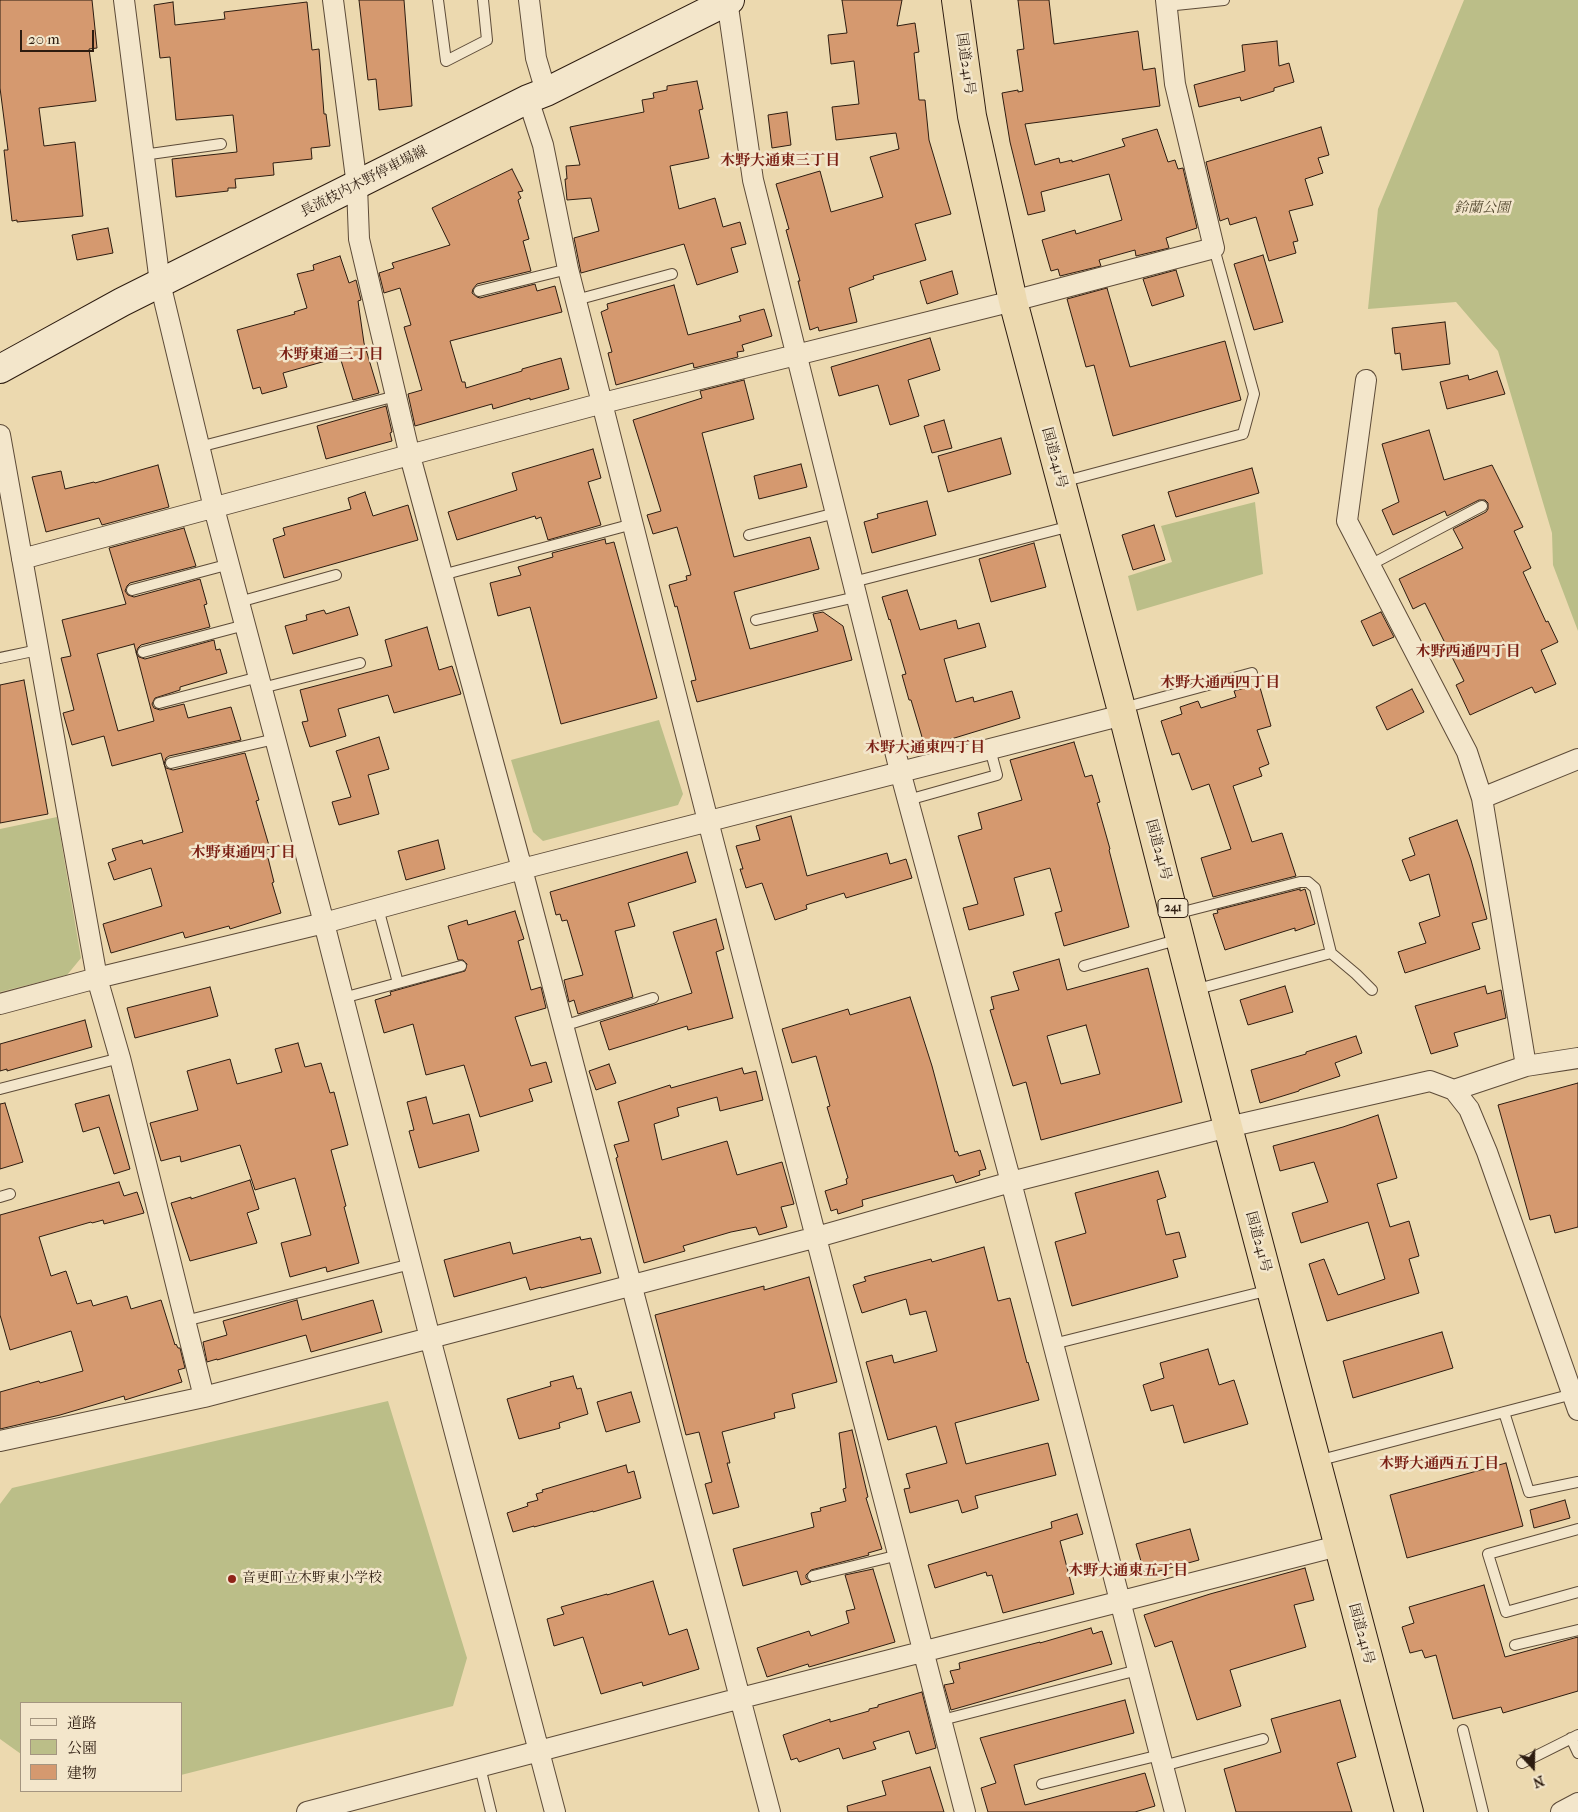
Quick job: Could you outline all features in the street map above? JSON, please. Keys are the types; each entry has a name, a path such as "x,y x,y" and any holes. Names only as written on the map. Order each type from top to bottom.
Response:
{"highway":[{"name":"国道241号","path":"956,0 972,116 1012,301 1122,712 1228,1127 1409,1812"}],"main road":[{"name":"長流枝内木野停車場線","path":"0,369 122,302 728,1"}],"street":[{"path":"124,0 160,283 214,508 344,998 430,1338 555,1812"},
{"path":"334,0 357,186 359,239 410,456 522,869 630,1286 770,1812"},
{"path":"529,0 536,58 537,96 542,146 568,269 708,821 965,1812"},
{"path":"728,1 752,180 900,772 1011,1182 1175,1812"},
{"path":"22,559 603,403 1012,301 1214,248 1175,84 1166,3"},
{"path":"1366,380 1347,521 1467,752 1482,798 1526,1066"},
{"path":"0,434 98,978 120,1058 204,1397"},
{"path":"0,1004 324,923 522,869 990,749 1122,712"},
{"path":"1482,798 1578,759"},
{"path":"1454,1090 1526,1066 1578,1058"},
{"path":"0,1442 204,1397 817,1237 1011,1182 1228,1127 1430,1081 1454,1090 1469,1109 1487,1152 1575,1402"},
{"path":"307,1812 740,1698 1338,1546"},
{"path":"1561,1812 1578,1803"}],"lane":[{"path":"438,0 446,61 487,40 483,0"},
{"path":"1166,3 1224,0"},
{"path":"143,155 221,144"},
{"path":"1061,482 1243,434 1254,394 1214,248"},
{"path":"479,291 568,269"},
{"path":"576,300 672,274"},
{"path":"200,447 396,396"},
{"path":"1370,565 1482,506"},
{"path":"749,535 836,514"},
{"path":"442,575 634,524"},
{"path":"756,620 1072,526"},
{"path":"132,590 230,564"},
{"path":"239,602 336,575"},
{"path":"143,652 245,625"},
{"path":"0,658 38,650"},
{"path":"159,702 360,663"},
{"path":"1122,712 1252,673"},
{"path":"172,763 275,739"},
{"path":"908,800 997,775 990,749"},
{"path":"1084,966 1178,926 1300,882 1308,882 1315,888 1331,953 1372,990"},
{"path":"378,908 398,983"},
{"path":"1194,990 1331,953"},
{"path":"344,998 461,966"},
{"path":"563,1026 653,998"},
{"path":"0,1089 120,1058"},
{"path":"185,1322 411,1264"},
{"path":"1053,1344 1271,1290"},
{"path":"1316,1462 1504,1412 1575,1402"},
{"path":"1504,1412 1530,1492 1578,1482"},
{"path":"1578,1529 1488,1554 1506,1612 1578,1592"},
{"path":"813,1576 899,1555"},
{"path":"1515,1645 1578,1630"},
{"path":"942,1720 1138,1670"},
{"path":"1464,1730 1483,1812"},
{"path":"1522,1763 1574,1737 1578,1753"},
{"path":"1042,1784 1263,1739"},
{"path":"480,1767 492,1812"}],"green space":[{"name":"鈴蘭公園","path":"1464,0 1578,0 1578,631 1553,565 1552,533 1498,351 1456,302 1368,309 1378,209"},
{"path":"1255,502 1263,574 1137,611 1128,576 1172,562 1161,526"},
{"path":"659,720 683,794 678,805 543,841 533,832 511,760"},
{"path":"57,817 81,958 67,975 0,992 0,829"},
{"name":"音更町立木野東小学校","path":"388,1401 467,1658 453,1706 182,1775 182,1702 20,1702 20,1753 0,1739 0,1504 12,1488"}],"building":[{"path":"0,0 92,0 97,48 89,49 96,101 39,108 44,146 75,142 83,216 12,221 4,150 8,150 0,88"},
{"path":"359,0 404,0 412,106 379,110 376,79 368,80"},
{"path":"842,0 902,0 897,26 915,23 919,52 914,53 919,100 925,100 929,140 951,214 915,224 926,260 873,276 874,279 849,288 857,322 819,331 818,327 810,330 798,281 800,281 786,230 789,229 776,184 820,171 831,212 883,197 870,157 899,149 896,133 836,140 832,107 859,104 854,61 831,64 828,35 847,33"},
{"path":"1018,0 1049,0 1054,44 1138,31 1143,70 1155,68 1160,106 1025,124 1035,165 1059,158 1060,163 1072,160 1072,162 1125,146 1122,139 1157,129 1168,162 1175,160 1178,169 1183,168 1197,228 1166,238 1169,248 1136,256 1135,250 1099,260 1101,266 1060,276 1058,269 1051,271 1042,240 1075,230 1076,234 1122,220 1109,174 1041,192 1045,211 1028,215 1010,142 1002,93 1023,91 1017,50 1024,49"},
{"path":"173,2 175,25 225,19 224,12 307,2 312,50 319,49 324,114 326,114 330,146 311,148 312,159 273,163 274,175 235,179 236,188 228,188 228,191 176,197 172,159 237,152 233,115 176,120 170,57 160,58 154,5"},
{"path":"1277,41 1279,66 1289,63 1294,82 1274,88 1274,91 1241,101 1240,97 1199,107 1194,85 1245,71 1242,45"},
{"path":"697,81 703,109 699,110 709,158 670,166 679,209 715,198 723,227 740,222 746,244 731,248 738,272 697,285 684,244 581,273 574,238 599,231 591,198 567,200 566,166 580,165 570,127 644,112 642,100 654,98 653,93 667,90 667,86"},
{"path":"787,112 791,145 772,148 768,115"},
{"path":"1321,127 1329,155 1318,158 1323,173 1305,179 1313,205 1289,211 1298,241 1293,242 1296,253 1269,261 1256,217 1230,225 1228,218 1220,221 1206,162"},
{"path":"512,169 523,191 518,192 521,198 518,200 529,239 523,241 531,271 477,284 472,293 480,298 535,284 537,291 555,286 562,312 450,341 462,382 465,382 466,388 561,358 569,389 493,409 492,404 415,426 408,394 422,390 404,327 411,325 400,288 384,293 379,273 394,268 392,263 450,245 432,208"},
{"path":"108,228 113,253 77,260 72,235"},
{"path":"1263,255 1283,322 1254,330 1234,264"},
{"path":"340,256 349,283 356,280 361,300 358,301 364,343 379,393 353,400 340,357 283,373 287,387 262,394 260,387 253,389 237,330 295,314 294,312 307,308 297,274 314,270 313,265"},
{"path":"1176,270 1184,296 1152,306 1143,279"},
{"path":"952,271 958,294 927,304 920,281"},
{"path":"674,285 688,335 741,321 739,316 764,309 772,336 742,345 744,351 737,352 738,357 694,368 693,363 616,385 608,353 612,352 601,312 608,309 607,304"},
{"path":"1107,288 1130,367 1225,341 1241,400 1113,436 1094,365 1086,367 1067,299"},
{"path":"1445,322 1450,364 1402,370 1400,353 1395,354 1392,328"},
{"path":"930,338 940,370 908,380 919,416 890,425 878,385 839,396 831,367"},
{"path":"1497,371 1505,394 1447,409 1440,382 1468,375 1469,380"},
{"path":"744,380 754,419 702,433 734,557 810,537 819,569 734,592 750,649 818,631 813,614 823,612 843,626 852,660 697,702 691,681 696,680 677,606 675,607 669,585 687,580 686,576 691,575 677,527 653,534 647,515 661,511 633,420 702,398 700,391"},
{"path":"386,406 392,432 390,433 392,441 326,459 317,426"},
{"path":"944,420 952,448 932,453 924,426"},
{"path":"1429,430 1444,480 1492,465 1523,527 1514,531 1531,568 1523,572 1546,622 1548,621 1558,642 1541,650 1556,684 1535,693 1532,687 1470,715 1456,685 1464,681 1425,603 1413,609 1399,579 1463,548 1453,529 1486,512 1488,503 1485,500 1479,500 1447,516 1445,511 1393,535 1382,510 1399,502 1382,444"},
{"path":"1001,438 1011,474 948,492 938,456"},
{"path":"593,449 601,478 588,482 601,525 548,540 541,517 536,519 535,516 457,540 448,512 517,490 512,473"},
{"path":"801,464 807,487 759,499 754,476"},
{"path":"158,465 169,507 102,525 99,518 46,532 32,477 61,471 65,489 95,483"},
{"path":"1252,468 1259,493 1176,517 1168,492"},
{"path":"365,492 373,516 408,505 418,540 284,578 273,539 285,535 283,528 351,509 348,498"},
{"path":"927,501 936,535 872,553 864,522 878,518 877,514"},
{"path":"1154,525 1165,560 1133,570 1122,535"},
{"path":"184,528 196,566 130,583 125,591 128,595 134,597 200,579 207,604 204,605 210,627 141,645 136,652 134,644 97,654 118,731 154,721 137,654 145,659 214,640 216,650 220,649 227,673 180,687 180,690 155,698 152,704 154,708 160,710 184,704 188,718 231,707 241,740 166,758 164,764 161,753 112,766 104,736 72,745 63,713 74,710 61,658 71,656 62,620 126,604 109,548"},
{"path":"605,539 606,544 614,542 657,698 561,724 530,607 498,616 490,583 521,575 518,567 553,557 552,553"},
{"path":"1034,543 1046,587 991,602 979,559"},
{"path":"907,590 920,630 956,620 958,629 979,623 986,647 944,659 956,702 973,697 974,702 1012,691 1020,718 925,747 911,700 909,700 902,675 906,674 882,597"},
{"path":"349,607 358,635 293,654 285,626 307,620 306,615 324,610 326,614"},
{"path":"1381,612 1394,637 1373,646 1361,621"},
{"path":"427,627 439,670 452,666 461,694 394,713 388,695 338,709 346,736 310,747 302,722 308,721 300,690 392,666 385,640"},
{"path":"24,680 48,814 0,823 0,685"},
{"path":"1259,684 1271,726 1257,730 1269,764 1259,768 1262,776 1233,786 1252,842 1282,833 1296,876 1213,897 1201,858 1231,849 1209,784 1192,790 1179,753 1172,755 1161,721 1182,714 1180,707 1198,701 1201,708 1236,697 1234,691"},
{"path":"1412,689 1424,712 1387,730 1376,707"},
{"path":"379,737 389,769 368,775 379,814 339,825 332,802 351,797 336,751"},
{"path":"1074,742 1085,777 1092,775 1100,802 1097,803 1129,927 1064,946 1055,913 1062,911 1050,868 1014,878 1024,915 969,930 963,908 978,904 958,836 982,829 978,813 1022,800 1010,760"},
{"path":"245,753 259,800 256,801 270,849 266,850 274,882 272,883 281,913 230,929 229,926 185,938 183,932 111,953 103,924 162,906 151,868 114,880 108,863 116,860 112,849 142,840 143,844 183,832 164,764 166,768 173,770"},
{"path":"791,816 807,876 887,853 890,864 906,859 912,878 846,898 844,893 806,905 807,909 775,920 762,883 746,888 736,846 760,840 756,826"},
{"path":"1457,820 1471,860 1487,919 1472,923 1480,949 1405,973 1398,952 1426,943 1419,923 1440,916 1429,874 1410,881 1402,860 1415,855 1409,838"},
{"path":"438,840 445,869 406,880 398,851"},
{"path":"687,852 696,882 628,903 635,926 615,931 633,997 578,1014 574,1000 569,1002 564,980 583,975 567,920 562,921 560,914 556,915 550,892"},
{"path":"1300,889 1300,891 1305,889 1315,924 1295,931 1295,928 1225,950 1213,914 1218,913 1217,910"},
{"path":"515,911 524,939 518,941 531,990 541,987 546,1008 515,1017 531,1066 546,1062 552,1082 529,1089 533,1101 480,1117 464,1065 426,1075 413,1024 384,1033 375,1000 391,995 390,992 465,971 467,964 463,960 458,960 448,926 467,920 468,925"},
{"path":"716,919 724,949 716,952 733,1018 688,1030 687,1026 609,1050 600,1022 692,993 673,932"},
{"path":"1059,959 1067,990 1148,968 1182,1102 1041,1140 1026,1082 1013,1086 990,1010 994,1009 991,997 1019,990 1013,972","holes":["1086,1025 1100,1074 1061,1084 1047,1036"]},
{"path":"1285,986 1293,1012 1248,1025 1240,1000"},
{"path":"1485,986 1487,994 1501,990 1506,1018 1454,1033 1458,1046 1431,1054 1415,1006"},
{"path":"210,987 218,1016 135,1038 127,1008"},
{"path":"910,997 932,1066 955,1152 957,1151 959,1156 980,1150 986,1169 979,1171 980,1175 956,1183 953,1175 862,1200 863,1206 838,1214 837,1209 831,1211 825,1191 847,1184 846,1179 848,1178 827,1107 830,1106 816,1056 792,1063 782,1029 848,1009 850,1015"},
{"path":"85,1020 92,1047 7,1071 7,1069 0,1071 0,1044"},
{"path":"1356,1036 1362,1053 1335,1063 1340,1076 1260,1103 1251,1070 1306,1054 1306,1052"},
{"path":"298,1043 305,1067 321,1063 330,1093 334,1092 348,1145 331,1150 359,1263 327,1272 326,1267 290,1277 281,1243 311,1235 295,1178 255,1190 240,1145 181,1162 180,1156 161,1161 150,1123 198,1110 187,1071 230,1059 237,1084 282,1072 275,1049"},
{"path":"609,1064 616,1083 596,1090 589,1071"},
{"path":"742,1068 744,1074 756,1071 763,1100 720,1111 717,1097 677,1108 679,1116 654,1124 662,1160 727,1141 737,1175 782,1162 794,1204 781,1207 787,1227 759,1235 756,1227 731,1232 683,1246 685,1251 644,1263 616,1158 618,1157 614,1145 629,1141 618,1102 670,1085 671,1088"},
{"path":"1578,1083 1578,1227 1555,1233 1550,1215 1530,1220 1498,1105"},
{"path":"109,1095 130,1169 114,1174 99,1127 83,1132 75,1104"},
{"path":"426,1097 433,1124 469,1114 479,1151 419,1168 409,1131 414,1130 407,1102"},
{"path":"5,1103 23,1162 0,1169 0,1104"},
{"path":"1378,1115 1397,1178 1377,1184 1390,1227 1409,1221 1419,1256 1409,1259 1419,1293 1327,1321 1309,1264 1324,1259 1338,1295 1385,1279 1368,1222 1301,1243 1292,1213 1328,1202 1314,1162 1280,1171 1273,1146 1343,1127"},
{"path":"1158,1171 1166,1197 1157,1200 1166,1235 1179,1232 1186,1257 1173,1260 1178,1277 1072,1306 1055,1242 1086,1233 1075,1193"},
{"path":"250,1180 259,1209 247,1213 257,1243 190,1261 171,1203 191,1197 191,1199"},
{"path":"119,1182 124,1196 137,1192 144,1213 104,1224 103,1220 91,1222 39,1237 51,1276 66,1271 77,1304 91,1300 93,1306 127,1296 131,1309 161,1300 175,1345 180,1348 185,1368 178,1370 182,1382 125,1400 124,1396 60,1415 0,1429 0,1392 83,1371 71,1331 10,1350 0,1315 0,1215"},
{"path":"580,1237 581,1240 591,1238 601,1273 530,1290 526,1277 454,1297 444,1260 510,1242 513,1254"},
{"path":"984,1247 998,1301 1010,1298 1039,1400 955,1423 966,1464 1048,1443 1056,1475 975,1496 978,1508 962,1513 958,1500 910,1513 904,1489 910,1488 906,1474 947,1463 936,1426 888,1440 866,1362 892,1355 894,1363 937,1351 926,1311 910,1315 906,1299 862,1313 853,1285 866,1281 864,1277 931,1259 932,1262"},
{"path":"809,1277 837,1382 792,1394 795,1408 774,1413 775,1418 722,1432 730,1463 727,1463 739,1507 713,1514 705,1484 712,1482 699,1432 686,1435 655,1315 764,1286 764,1290"},
{"path":"297,1300 302,1320 373,1300 382,1332 311,1352 306,1335 207,1362 203,1342 227,1335 223,1321"},
{"path":"1442,1332 1453,1368 1353,1398 1343,1361"},
{"path":"1208,1349 1219,1385 1234,1380 1248,1424 1184,1443 1173,1405 1151,1411 1143,1385 1164,1378 1160,1363"},
{"path":"573,1376 577,1389 581,1388 588,1414 559,1423 560,1428 519,1439 507,1399 551,1386 550,1382"},
{"path":"631,1392 640,1422 606,1432 597,1402"},
{"path":"852,1430 868,1497 866,1498 882,1549 868,1553 869,1555 811,1570 806,1575 806,1578 811,1582 801,1585 797,1571 743,1586 733,1549 814,1527 811,1513 821,1511 820,1508 846,1501 843,1489 846,1488 839,1433"},
{"path":"1506,1463 1523,1526 1407,1558 1390,1495"},
{"path":"626,1465 628,1473 634,1471 641,1498 513,1532 507,1513 528,1506 527,1503 538,1500 536,1494 543,1492 542,1490"},
{"path":"1565,1500 1570,1518 1534,1528 1530,1510"},
{"path":"1077,1514 1083,1534 1060,1541 1074,1594 1003,1613 992,1575 987,1576 986,1572 935,1588 928,1565 1052,1528 1051,1522"},
{"path":"1190,1529 1199,1560 1145,1575 1136,1544"},
{"path":"1305,1568 1314,1600 1294,1605 1306,1647 1230,1670 1241,1706 1197,1720 1172,1641 1155,1647 1144,1615 1210,1594"},
{"path":"873,1569 895,1642 809,1667 808,1664 767,1677 757,1648 809,1631 811,1636 849,1623 846,1611 855,1609 845,1575"},
{"path":"653,1581 669,1635 687,1629 699,1669 643,1686 642,1682 601,1694 583,1637 554,1646 547,1619 564,1614 561,1607"},
{"path":"1484,1585 1505,1657 1578,1637 1578,1691 1503,1713 1501,1707 1453,1719 1436,1655 1425,1658 1422,1650 1410,1653 1402,1627 1414,1623 1409,1607"},
{"path":"1091,1628 1093,1634 1102,1631 1112,1664 951,1710 944,1685 954,1683 950,1671 960,1669 959,1663"},
{"path":"922,1692 936,1748 916,1754 909,1731 873,1742 876,1749 843,1759 839,1748 799,1762 797,1758 791,1760 783,1735 830,1719 830,1722 869,1711 869,1709 878,1707 878,1705"},
{"path":"1125,1700 1134,1733 1014,1765 1025,1805 1145,1773 1155,1806 1135,1812 988,1812 981,1788 996,1783 980,1738"},
{"path":"1340,1700 1356,1757 1337,1763 1352,1812 1236,1812 1224,1769 1281,1752 1271,1719"},
{"path":"930,1767 944,1812 848,1812 847,1806 886,1795 882,1781"}],"place":[{"name":"音更町立木野東小学校","path":"232,1579"}],"district":[{"name":"木野大通東三丁目","path":"780,161"},
{"name":"木野東通三丁目","path":"331,355"},
{"name":"木野西通四丁目","path":"1468,652"},
{"name":"木野大通西四丁目","path":"1220,683"},
{"name":"木野大通東四丁目","path":"925,748"},
{"name":"木野東通四丁目","path":"243,853"},
{"name":"木野大通西五丁目","path":"1439,1464"},
{"name":"木野大通東五丁目","path":"1128,1571"}]}
